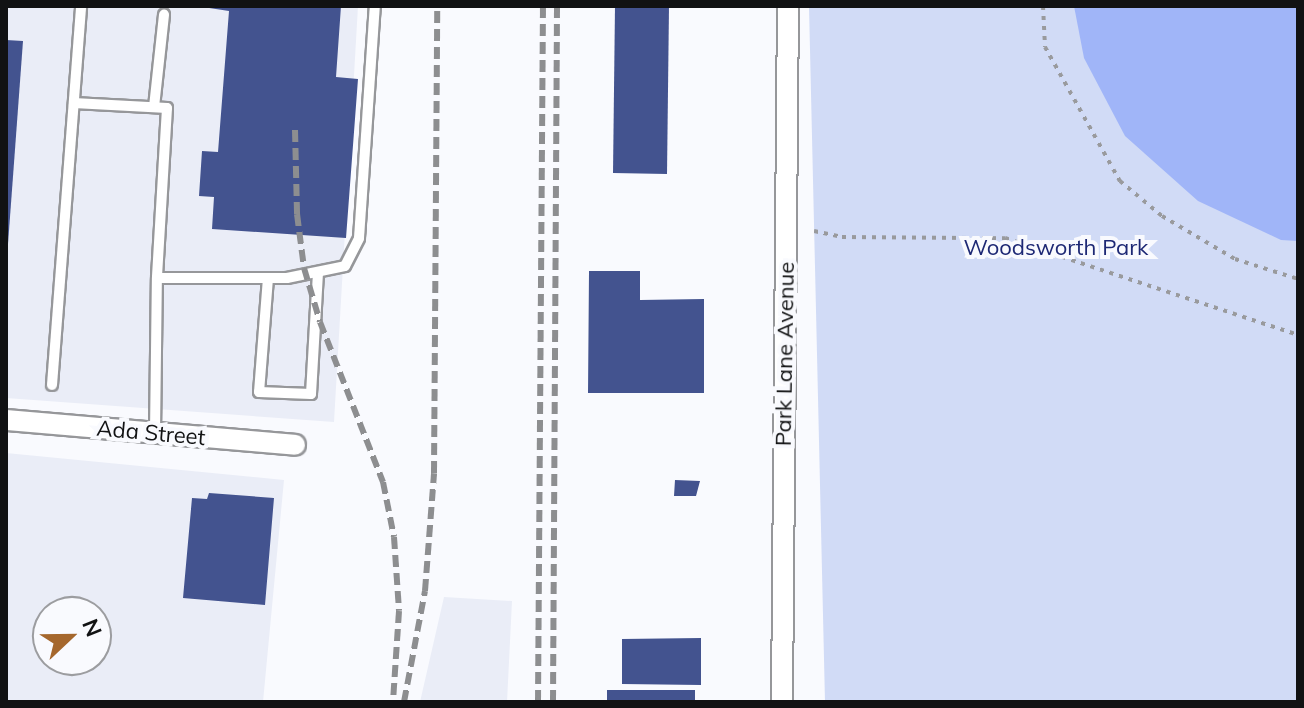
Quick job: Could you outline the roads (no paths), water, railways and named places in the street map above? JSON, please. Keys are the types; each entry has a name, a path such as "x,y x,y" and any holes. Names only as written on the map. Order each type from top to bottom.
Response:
{"street":[{"name":"Park Lane Avenue","path":"782,702 788,6"},
{"name":"Ada Street","path":"6,420 295,445"}],"lane":[{"path":"52,385 81,6"},
{"path":"157,278 268,278 345,266 359,238 375,6"},
{"path":"154,107 164,15"},
{"path":"74,103 167,108 157,278 155,433"},
{"path":"268,278 259,392 311,394 318,272"}],"water":[{"path":"1074,6 1298,6 1298,241 1281,240 1198,201 1125,136 1084,58"}],"railway":[{"path":"404,702 425,591 434,473 437,6"},
{"path":"538,702 543,6"},
{"path":"553,702 557,6"},
{"path":"295,130 297,214 304,268 320,322 383,482 394,537 399,611 393,702"}],"park label":[{"name":"Woodsworth Park","path":"1056,248"}]}
